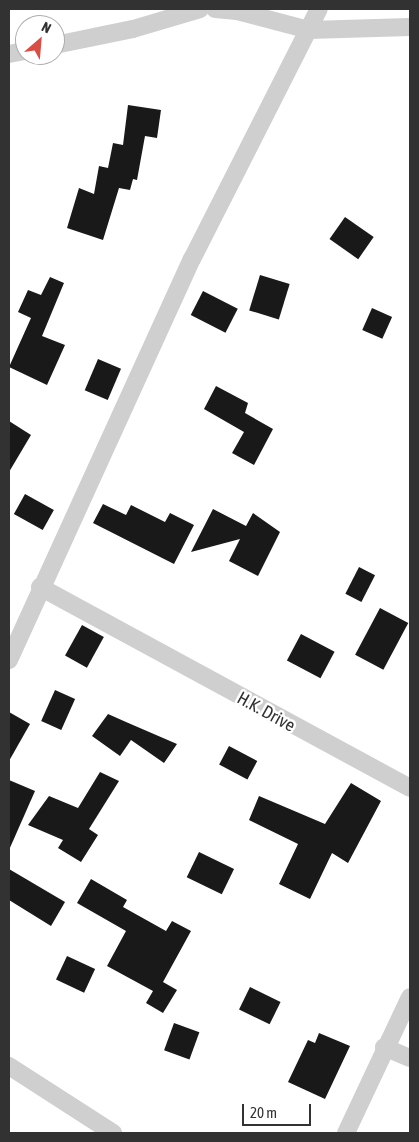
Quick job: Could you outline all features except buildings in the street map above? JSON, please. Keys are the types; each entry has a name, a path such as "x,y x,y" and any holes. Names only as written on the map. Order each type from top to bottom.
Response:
{"street":[{"path":"65,43 133,29 200,9"},
{"path":"215,9 237,11 309,30 410,27"},
{"path":"9,660 40,587 192,259 320,9"},
{"name":"H.K. Drive","path":"40,587 122,634 410,788"},
{"path":"346,1133 384,1047 410,996"},
{"path":"384,1047 410,1058"},
{"path":"9,1066 113,1133"}]}
